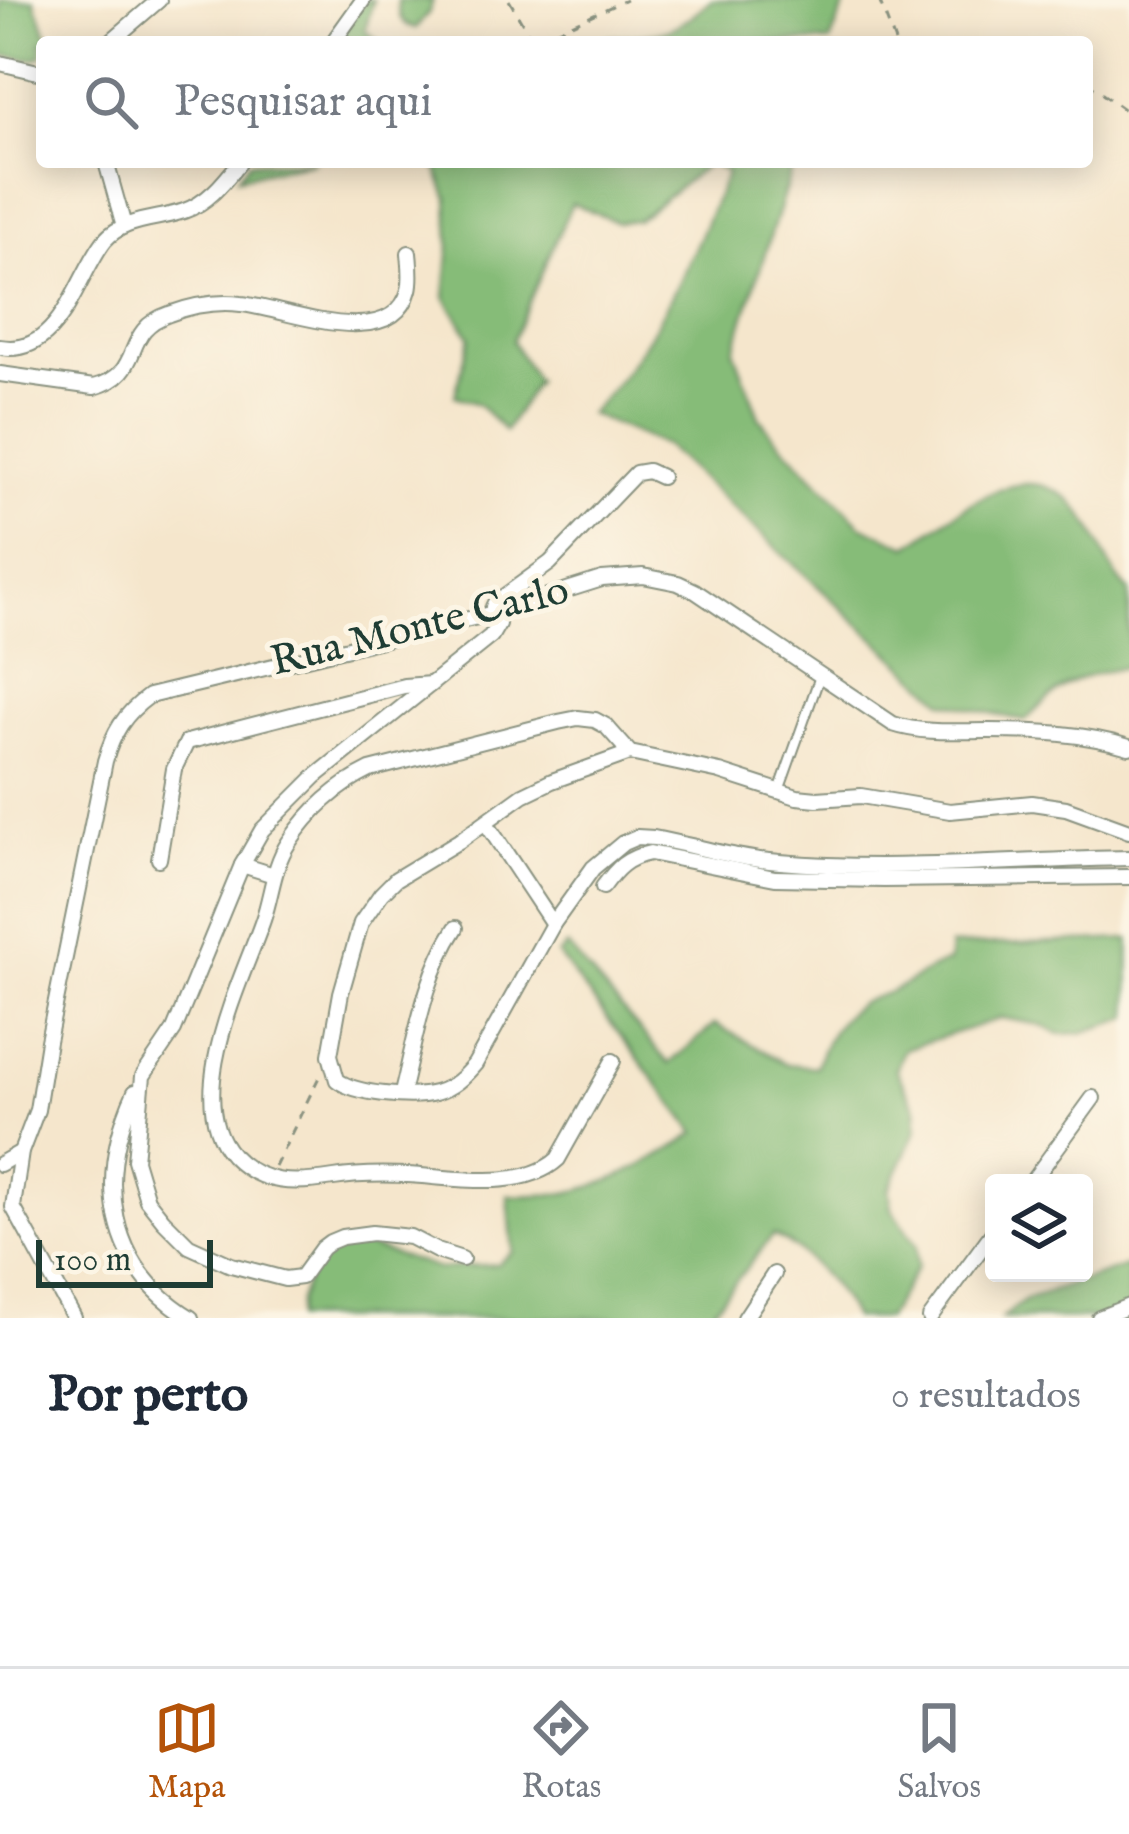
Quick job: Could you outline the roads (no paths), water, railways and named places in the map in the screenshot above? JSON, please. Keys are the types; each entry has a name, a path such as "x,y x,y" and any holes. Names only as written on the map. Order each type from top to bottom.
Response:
{"street":[{"path":"117,36 160,0"},
{"path":"337,36 363,0"},
{"path":"0,63 36,71"},
{"path":"108,168 124,226"},
{"path":"0,347 20,347 47,332 68,308 108,237 124,226 185,211 223,184 235,168"},
{"path":"0,374 94,387 105,384 123,374 149,322 201,304 248,304 341,325 366,325 404,303 411,284 409,253"},
{"path":"191,1318 166,1303 143,1278 121,1234 115,1152 128,1107 182,1013 242,865 262,830 302,788 494,632 498,624 495,603 550,563 636,472 661,477"},
{"name":"Rua Monte Carlo","path":"13,1207 21,1152 37,1110 105,761 122,720 149,696 494,613 602,579 643,575 695,592 881,717 906,728 1044,733 1129,747"},
{"path":"159,859 174,769 187,742 431,683"},
{"path":"613,1061 558,1159 539,1171 479,1180 404,1174 284,1184 233,1156 217,1130 212,1078 274,874 304,821 333,793 370,770 578,718 606,726 630,753"},
{"path":"1129,831 1066,808 1032,803 950,811 861,796 808,798 698,766 630,753 539,787 396,879 361,923 330,1055 337,1080 362,1092 434,1093 461,1080 593,868 609,852 637,837 776,862 935,865 1129,858"},
{"path":"486,823 554,924"},
{"path":"603,887 618,867 650,853 775,878 1129,877"},
{"path":"242,865 274,874"},
{"path":"402,1093 431,974 456,928"},
{"path":"143,1076 136,1146 140,1177 147,1200 189,1246 232,1265 285,1279 301,1276 330,1243 372,1233 410,1237 462,1259"},
{"path":"1037,1174 1094,1098"},
{"path":"0,1164 21,1152"},
{"path":"0,1192 13,1207 74,1318"},
{"path":"930,1318 985,1243"},
{"path":"745,1318 774,1274"},
{"path":"1100,1318 1129,1306"}],"lane":[{"path":"779,790 820,674"}]}
